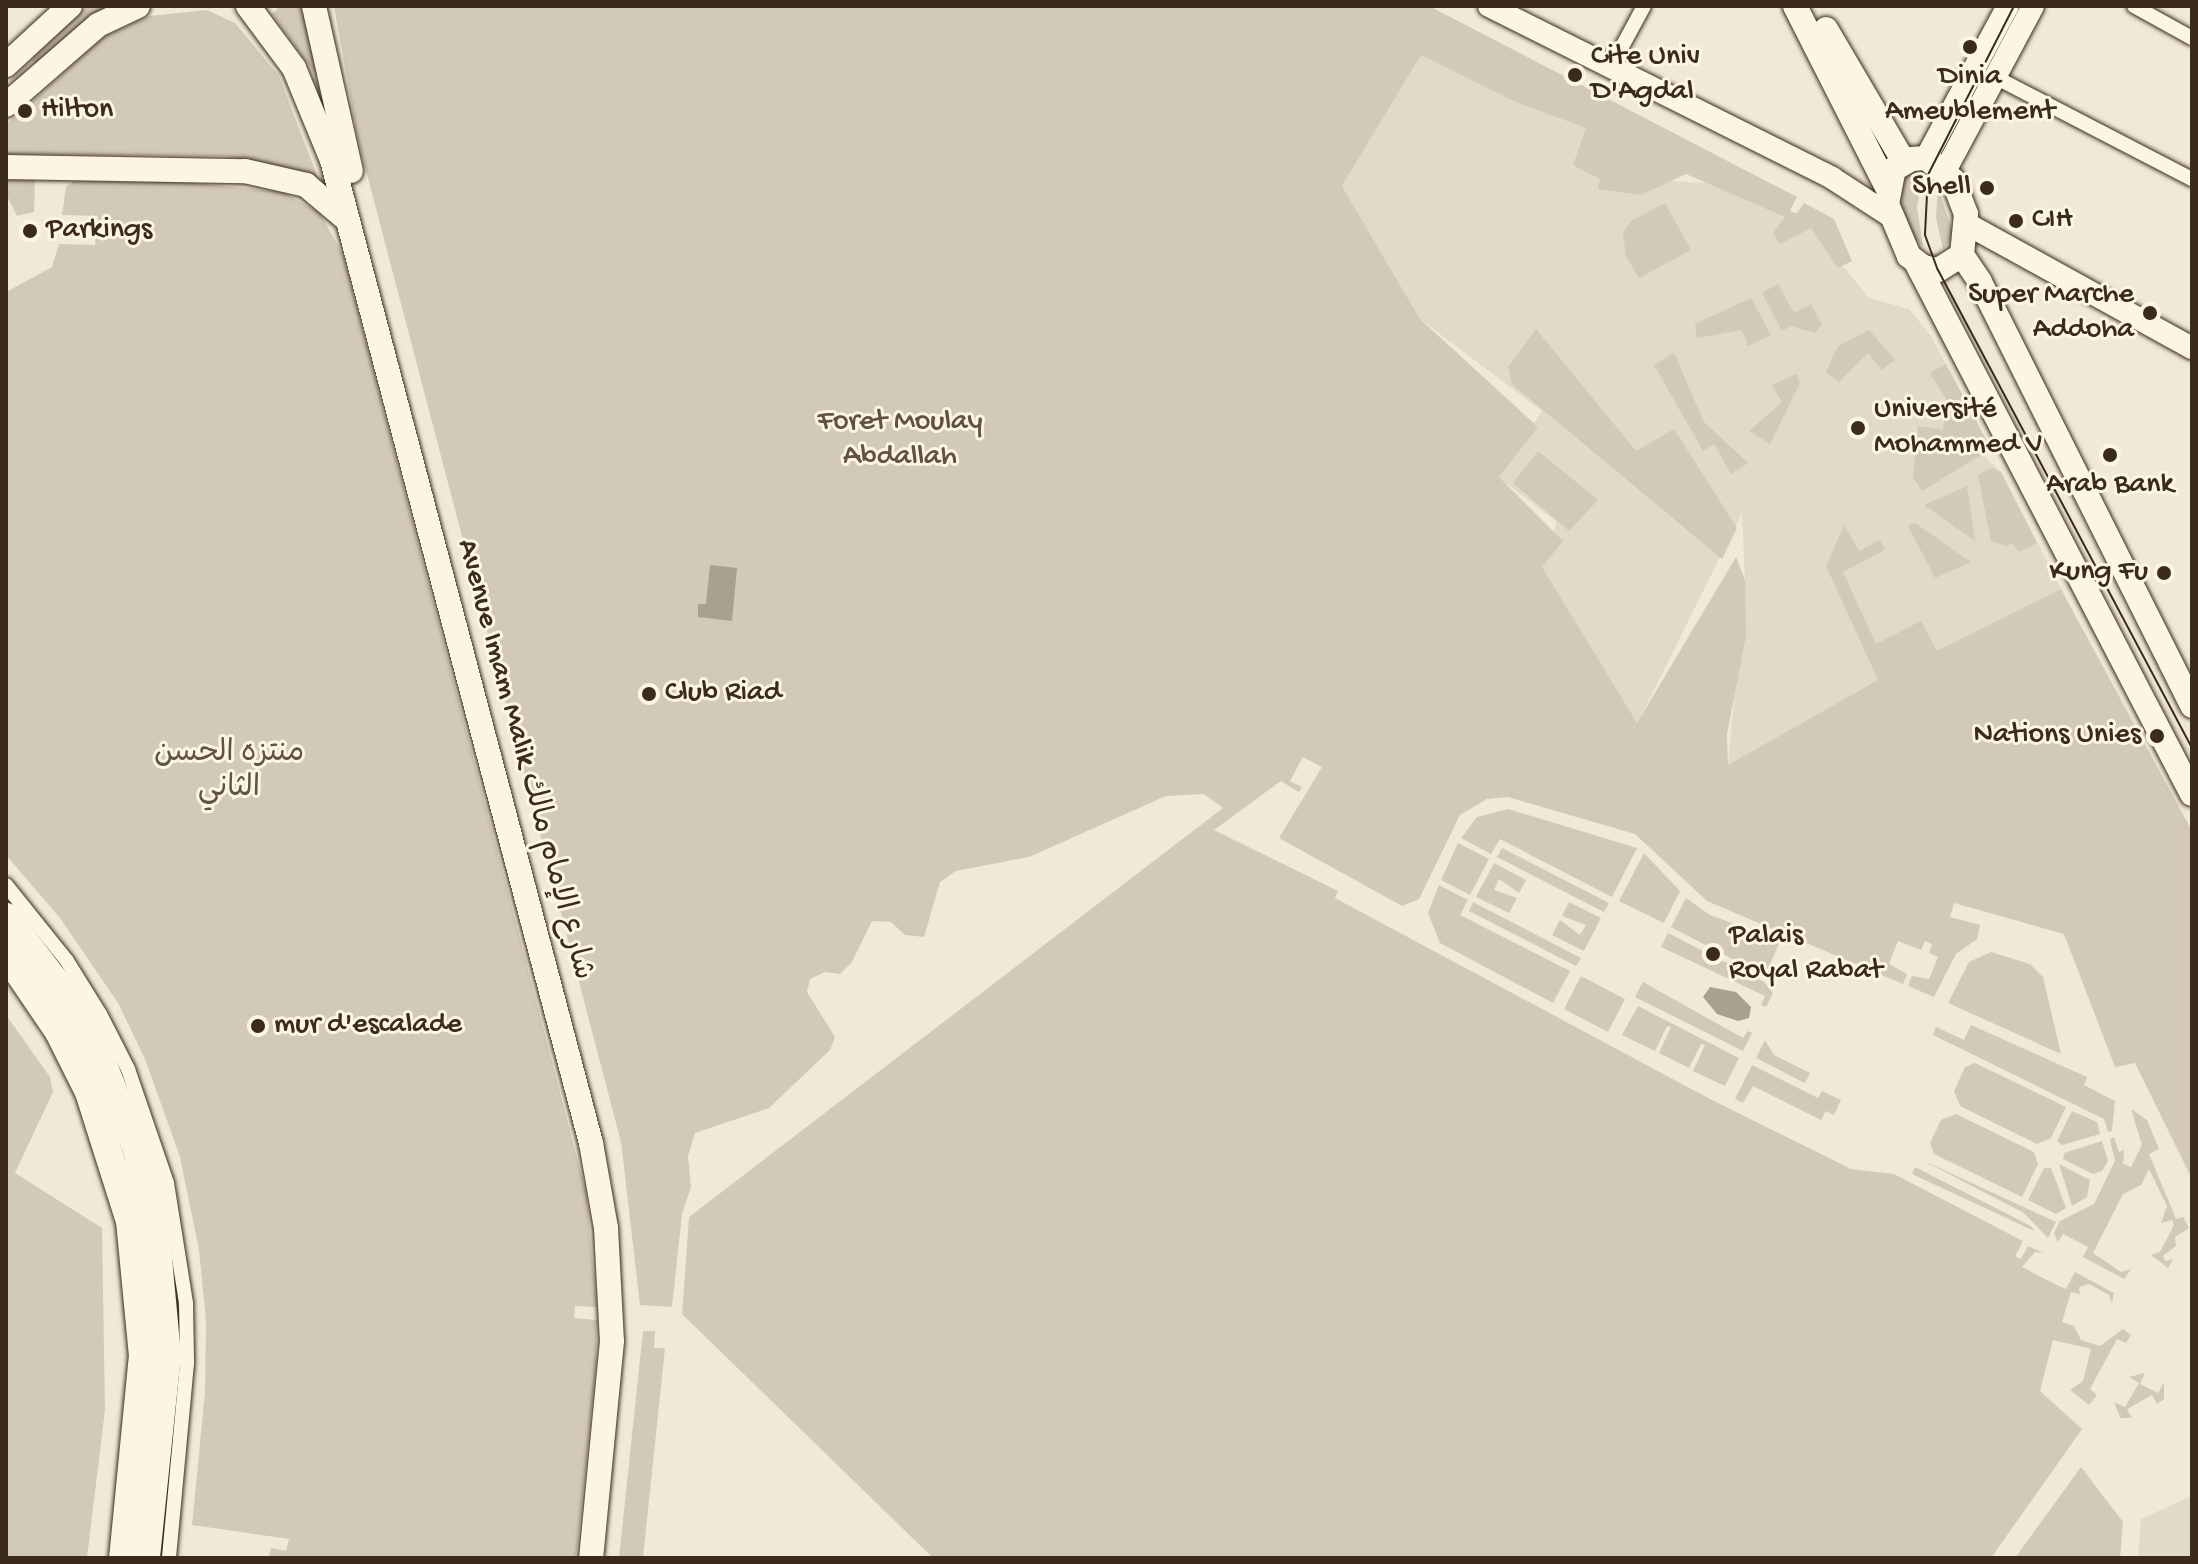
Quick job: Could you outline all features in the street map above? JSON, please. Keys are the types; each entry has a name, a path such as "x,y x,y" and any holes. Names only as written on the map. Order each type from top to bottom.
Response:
{"highway":[{"path":"6,917 62,990 97,1050 125,1114 154,1215 167,1354 146,1558"},
{"path":"6,954 59,1032 89,1092 130,1221 143,1355 123,1558"}],"main road":[{"path":"6,65 70,6"},
{"path":"6,105 98,25 138,6"},
{"name":"Avenue Imam Malik شارع الإمام مالك","path":"248,6 288,58 311,102 349,225 600,1185 612,1341 591,1558"},
{"name":"Avenue Imam Malik شارع الإمام مالك","path":"314,6 325,72 612,1171 624,1257 626,1342 605,1558"},
{"path":"1795,6 1917,264 2192,794"},
{"path":"1814,6 1925,163 1964,202 1965,241 1985,291 2192,706"},
{"path":"1888,199 1925,163"},
{"path":"6,167 256,172 319,192 349,225"},
{"path":"1917,264 1942,269 1965,241"}],"street":[{"path":"1611,67 1644,6"},
{"path":"1925,163 2008,6"},
{"path":"1925,163 1995,77 2033,6"},
{"path":"2134,6 2192,38"},
{"path":"1495,7 1832,178 1888,199"},
{"path":"1995,77 2192,179"},
{"path":"1965,241 2013,253 2192,348"},
{"path":"6,885 67,961 100,1014 128,1069 167,1183 181,1257 187,1363 169,1558"}],"shaded area":[{"path":"1421,55 1610,138 1641,195 1669,181 1707,183 1791,210 1811,227 1869,298 1909,309 1931,336 1991,449 1985,457 2001,472 2061,589 1728,765 1745,581 1742,513 1637,724 1541,566 1557,522 1498,477 1542,411 1420,319 1342,186"},
{"path":"710,565 737,568 732,621 698,617 698,604 706,604"},
{"path":"1710,987 1736,992 1751,1007 1749,1018 1738,1021 1717,1014 1703,997"},
{"path":"2192,1496 2192,1558 2138,1558 2141,1519"}],"green space":[{"path":"88,6 109,6 36,64 31,59"},
{"path":"280,6 305,6 319,79 272,14"},
{"name":"Foret Moulay Abdallah","path":"334,6 1429,6 1797,197 1789,212 1797,213 1804,203 1834,219 1852,261 1838,268 1811,228 1780,244 1773,233 1785,217 1686,174 1641,195 1598,189 1600,179 1573,165 1586,128 1516,102 1421,55 1342,186 1420,319 1538,427 1499,477 1563,541 1542,567 1637,723 1736,557 1745,580 1746,636 1727,734 1728,765 1878,680 1826,566 1844,525 1859,551 1880,540 1885,550 1843,572 1876,644 1921,621 1937,651 2061,589 2192,831 2192,1179 2135,1063 2115,1067 2064,934 1954,903 1950,917 1980,925 1977,939 1956,954 1934,997 1908,986 1912,976 1929,979 1938,957 1929,953 1932,944 1925,941 1921,950 1898,941 1889,964 1907,974 1903,984 1707,901 1635,834 1508,797 1487,799 1460,815 1419,899 1402,906 1279,838 1322,767 1303,757 1290,781 1302,787 1299,792 1281,781 1214,830 1338,891 1335,898 1710,1099 1851,1169 1894,1174 2023,1241 2015,1256 2021,1259 2028,1246 2043,1253 2035,1252 2022,1267 2066,1289 2075,1272 2114,1293 2112,1304 2109,1295 2089,1284 2079,1287 2080,1294 2071,1292 2062,1322 2074,1326 2081,1340 2100,1346 2123,1329 2131,1335 2126,1343 2117,1339 2090,1389 2097,1395 2089,1405 2070,1390 2083,1381 2091,1349 2053,1340 2040,1391 2082,1429 1991,1558 933,1558 682,1314 689,1217 1223,808 1204,794 1166,796 1029,857 956,871 940,882 924,937 905,935 891,922 872,921 852,962 840,974 825,972 810,979 807,992 835,1037 830,1050 769,1108 695,1133 688,1156 691,1187 682,1214 672,1307 640,1305 621,1142 358,140"},
{"path":"207,10 235,23 279,76 318,178 226,156 6,154 6,125 104,37 149,16"},
{"path":"1914,168 1924,168 1917,207 1923,246 1913,239 1899,203 1901,178"},
{"path":"6,180 35,180 34,212 17,216 6,194"},
{"name":"منتزه الحسن الثاني","path":"74,181 183,182 282,192 320,213 343,255 586,1193 597,1307 575,1306 574,1318 597,1320 596,1363 576,1558 268,1558 271,1548 286,1551 289,1539 192,1525 205,1392 206,1320 199,1250 180,1157 145,1059 118,1003 60,918 6,855 6,292 52,267 59,244 95,245 98,216 62,215 66,187"},
{"path":"1938,188 1954,236 1943,249 1936,218"},
{"path":"1665,203 1691,250 1639,278 1626,256 1623,233 1631,221"},
{"path":"1778,284 1794,313 1811,304 1822,324 1815,333 1791,326 1782,331 1762,293"},
{"path":"1751,298 1771,335 1748,346 1742,330 1697,338 1695,324"},
{"path":"1536,329 1636,451 1674,429 1737,528 1722,559 1512,384 1508,367"},
{"path":"1869,330 1895,360 1882,370 1868,353 1839,382 1826,372 1838,346"},
{"path":"1674,353 1704,422 1748,463 1731,474 1714,444 1703,451 1654,365"},
{"path":"1946,364 1991,449 1922,491 1913,477 1918,426 1943,430 1946,399 1930,373"},
{"path":"1796,374 1800,383 1770,444 1749,431 1782,402 1772,385"},
{"path":"1538,451 1598,500 1569,531 1513,483"},
{"path":"1992,468 2001,472 2037,543 2019,552 2013,543 2006,546 1991,541 1978,475"},
{"path":"1967,486 1975,541 1924,505"},
{"path":"1915,523 1971,562 1935,578 1908,526"},
{"path":"1508,809 1637,848 1612,897 1500,839 1491,854 1461,838 1477,817"},
{"path":"1458,843 1489,859 1470,895 1441,880"},
{"path":"1502,848 1609,903 1604,912 1497,857"},
{"path":"1644,853 1680,891 1664,923 1619,901"},
{"path":"1494,863 1526,880 1519,893 1499,879 1494,890 1517,898 1509,913 1476,897"},
{"path":"1439,885 1468,900 1460,915 1570,971 1553,1003 1440,943 1428,913"},
{"path":"1686,898 1710,915 1780,941 1765,976 1671,927"},
{"path":"1473,902 1581,958 1576,966 1469,911"},
{"path":"1569,902 1601,918 1584,951 1552,935 1560,920 1580,935 1586,925 1562,916"},
{"path":"1668,933 1764,982 1773,993 1766,1007 1761,1005 1765,996 1661,947"},
{"path":"1991,952 2030,964 2043,977 2061,1054 1948,1003 1969,962"},
{"path":"1581,976 1625,999 1608,1032 1564,1009"},
{"path":"1643,982 1743,1038 1748,1031 1752,1033 1743,1051 1635,997"},
{"path":"1638,1006 1739,1058 1725,1086 1693,1071 1705,1045 1701,1044 1689,1068 1659,1053 1671,1027 1667,1026 1655,1051 1622,1035"},
{"path":"6,1015 50,1077 53,1092 15,1173 102,1228 105,1410 87,1558 6,1558"},
{"path":"1971,1025 2087,1077 2084,1085 2115,1101 2112,1131 2108,1132 2104,1119 1933,1035 1936,1027 1964,1040"},
{"path":"1765,1040 1774,1055 1810,1073 1805,1083 1756,1058"},
{"path":"1975,1063 2066,1107 2051,1138 2037,1144 1960,1106 1954,1091 1965,1067"},
{"path":"1752,1065 1818,1098 1822,1091 1841,1100 1834,1115 1826,1111 1821,1120 1753,1086 1743,1103 1735,1099"},
{"path":"2131,1109 2147,1120 2159,1149 2149,1154 2176,1219 2183,1217 2189,1228 2175,1237 2176,1246 2163,1256 2165,1261 2173,1259 2168,1268 2151,1255 2160,1252 2174,1225 2172,1220 2161,1223 2167,1206 2149,1169 2141,1185 2123,1194 2093,1253 2121,1272 2131,1269 2124,1279 2083,1257 2088,1247 2063,1234 2058,1242 2054,1233 2060,1221 2094,1204 2115,1161 2110,1139 2114,1137 2119,1152 2124,1150 2123,1164 2131,1167 2142,1145"},
{"path":"2072,1111 2097,1122 2100,1134 2062,1145 2057,1141"},
{"path":"1956,1114 2034,1152 2038,1164 2022,1197 1934,1154 1930,1143 1941,1120"},
{"path":"2102,1141 2108,1161 2102,1171 2093,1174 2063,1159 2064,1153"},
{"path":"1922,1160 2056,1222 2048,1238 2024,1213"},
{"path":"2059,1164 2090,1180 2087,1197 2072,1206"},
{"path":"1915,1167 2031,1226 2034,1231 1912,1174"},
{"path":"2044,1168 2051,1168 2066,1208 2056,1214 2028,1200"},
{"path":"643,1331 655,1331 654,1348 665,1348 643,1558 619,1558"},
{"path":"2145,1373 2140,1384 2158,1393 2164,1382 2164,1399 2157,1404 2152,1395 2127,1409 2132,1418 2120,1418 2114,1402 2125,1407 2139,1383 2129,1377"},
{"path":"2081,1467 2123,1522 2120,1558 2015,1558"}],"tram line":[{"path":"2014,6 1928,175 1925,235 1938,270 2192,748"}],"place":[{"name":"Dinia Ameublement","path":"1970,47"},
{"name":"Cite Univ D'Agdal","path":"1575,75"},
{"name":"Hilton","path":"25,111"},
{"name":"Shell","path":"1987,188"},
{"name":"CIH","path":"2016,221"},
{"name":"Parkings","path":"30,231"},
{"name":"Super Marche Addoha","path":"2150,313"},
{"name":"Université Mohammed V","path":"1858,428"},
{"name":"Arab Bank","path":"2110,455"},
{"name":"Kung Fu","path":"2164,573"},
{"name":"Club Riad","path":"649,694"},
{"name":"Nations Unies","path":"2157,736"},
{"name":"Palais Royal Rabat","path":"1713,954"},
{"name":"mur d'escalade","path":"258,1026"}]}
